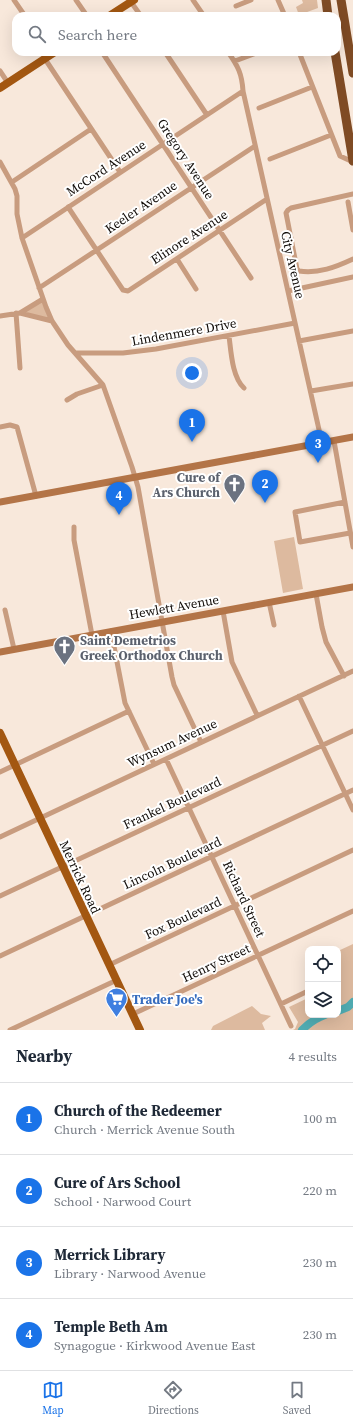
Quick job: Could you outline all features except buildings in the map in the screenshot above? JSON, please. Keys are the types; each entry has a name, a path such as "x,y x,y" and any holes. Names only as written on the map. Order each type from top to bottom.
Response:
{"highway":[{"path":"326,0 328,12"},
{"path":"341,0 353,73"},
{"path":"336,56 353,161"}],"main road":[{"path":"115,12 132,1"},
{"path":"0,88 46,56"},
{"name":"Merrick Road","path":"0,733 133,1014 137,1029"}],"street":[{"path":"14,0 22,12"},
{"path":"76,0 84,12"},
{"path":"193,0 201,12"},
{"path":"236,6 251,0"},
{"path":"278,0 283,12"},
{"path":"132,1 139,12"},
{"path":"50,56 91,129 120,172"},
{"name":"Gregory Avenue","path":"105,56 251,278"},
{"path":"168,56 207,115"},
{"name":"City Avenue","path":"231,56 242,78 243,91 255,146 322,443"},
{"path":"235,62 249,56"},
{"path":"300,56 340,156 353,161"},
{"path":"0,71 8,83"},
{"path":"258,108 312,87"},
{"name":"McCord Avenue","path":"22,238 243,91"},
{"path":"12,182 91,129"},
{"path":"270,159 331,135"},
{"name":"Keeler Avenue","path":"40,288 255,146"},
{"path":"0,162 12,182 17,196 17,214 22,238 52,321 68,346 103,384 135,477 174,684 201,742"},
{"path":"353,194 291,208 286,213 297,269 299,271 325,270 339,266 353,259"},
{"name":"Elinore Avenue","path":"97,250 123,290 128,291 267,199"},
{"path":"348,202 353,230"},
{"path":"68,207 97,250"},
{"path":"177,259 196,289"},
{"path":"288,290 353,277"},
{"path":"0,316 18,313 43,299"},
{"path":"18,313 52,321"},
{"path":"18,313 20,368"},
{"name":"Lindenmere Drive","path":"75,353 124,353 156,349 295,323"},
{"path":"299,341 353,331"},
{"path":"229,336 236,376 238,382 244,388"},
{"path":"68,400 77,394 103,384"},
{"path":"310,391 353,384"},
{"path":"0,427 10,425 16,427 36,496"},
{"path":"0,502 353,437"},
{"path":"334,441 353,547"},
{"path":"345,502 295,512 300,542 350,533"},
{"path":"74,527 74,540 92,635"},
{"name":"Hewlett Avenue","path":"0,652 353,587"},
{"path":"316,594 326,642 344,676"},
{"path":"269,602 274,625"},
{"path":"5,610 14,649"},
{"path":"223,611 232,662 257,715"},
{"path":"111,631 122,695 154,764"},
{"name":"Wynsum Avenue","path":"0,837 353,671"},
{"path":"299,696 353,810"},
{"path":"0,772 129,711"},
{"name":"Frankel Boulevard","path":"0,896 353,731"},
{"name":"Richard Street","path":"166,759 291,1026"},
{"name":"Lincoln Boulevard","path":"0,956 353,790"},
{"name":"Fox Boulevard","path":"109,965 353,850"},
{"name":"Henry Street","path":"133,1014 353,911"},
{"path":"10,1030 117,980"},
{"path":"281,1004 305,992"}],"shaded area":[{"path":"302,0 317,0 318,8 307,12 298,12 296,7 303,3"},
{"path":"43,301 51,320 25,312"},
{"path":"294,537 303,589 283,593 274,541"},
{"path":"353,944 353,1030 293,1030 298,1022 289,1007 305,999 305,1018 341,1018 341,950"},
{"path":"252,1006 261,1014 271,1016 262,1023 265,1030 211,1030 213,1026"}],"waterway":[{"path":"341,1010 348,1007 353,1002"},
{"path":"302,1030 307,1025 319,1018"}],"place":[{"name":"Church of the Redeemer","path":"192,442"},
{"name":"Merrick Library","path":"318,463"},
{"name":"Cure of Ars School","path":"265,503"},
{"name":"Cure of Ars Church","path":"235,504"},
{"name":"Temple Beth Am","path":"119,515"},
{"name":"Saint Demetrios Greek Orthodox Church","path":"64,666"},
{"name":"Trader Joe's","path":"116,1018"}]}
